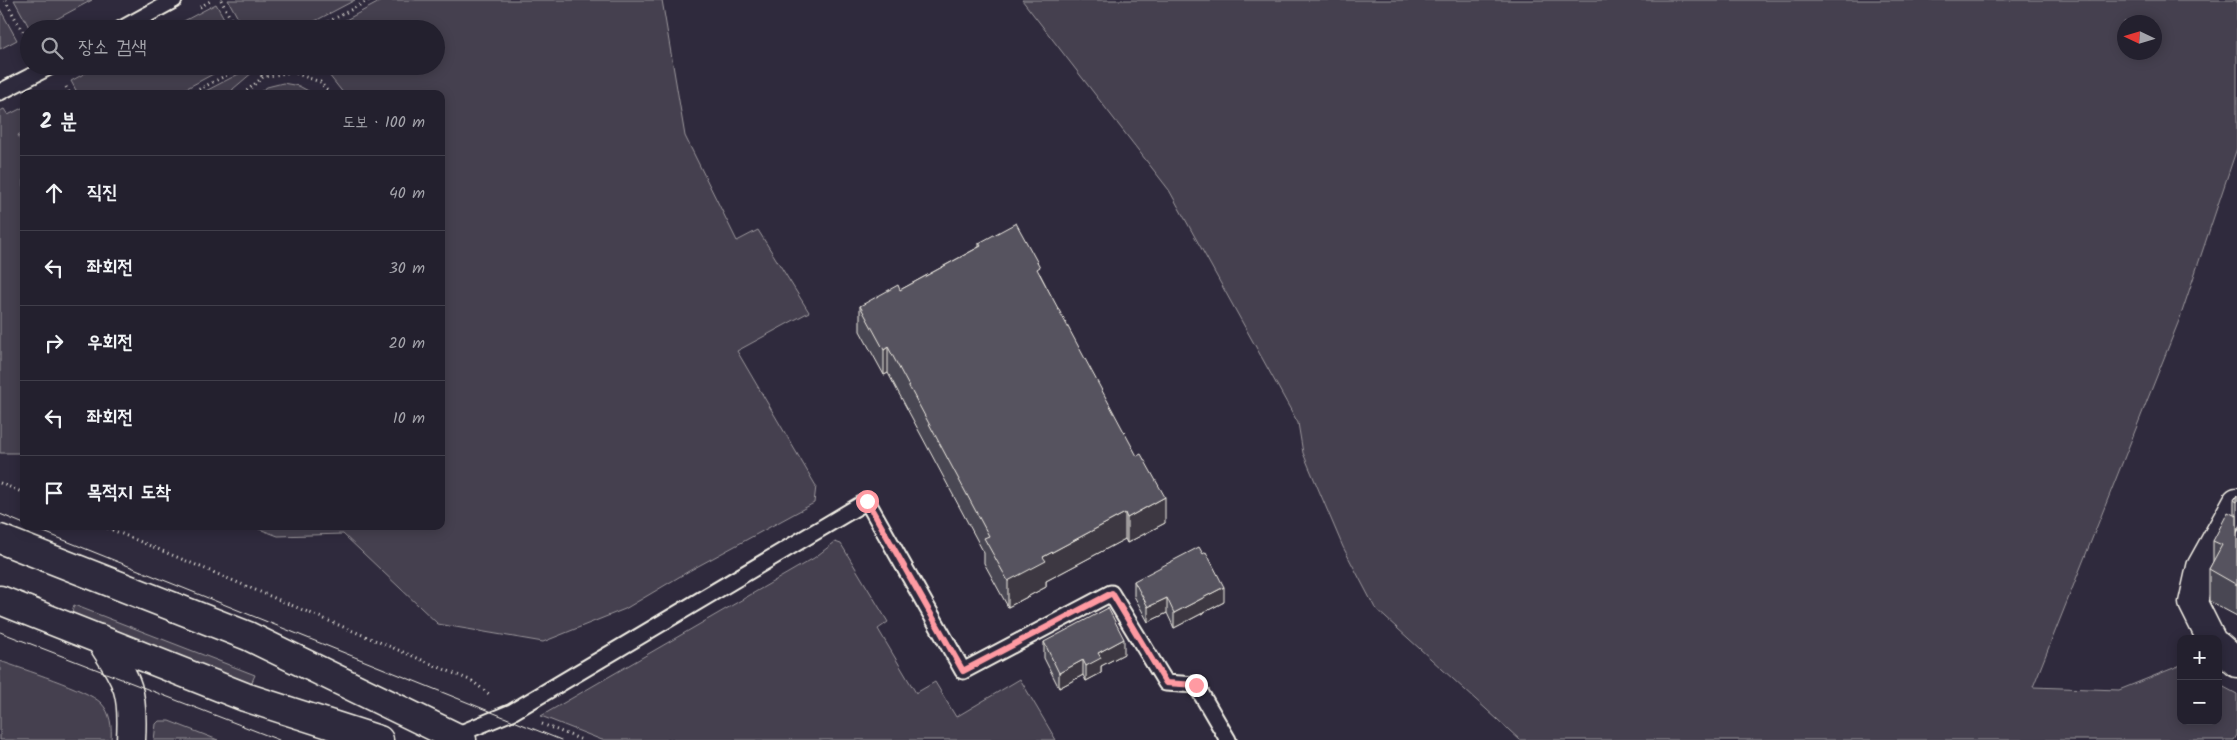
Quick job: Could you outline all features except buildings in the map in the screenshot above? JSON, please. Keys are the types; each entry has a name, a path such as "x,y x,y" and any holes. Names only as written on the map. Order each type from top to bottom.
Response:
{"main road":[{"path":"2209,635 2193,603 2201,566 2237,502"},
{"path":"0,539 248,636 459,738"},
{"path":"0,600 245,697 379,740"},
{"path":"100,639 127,680 133,709 131,740"},
{"path":"2222,650 2237,664"}],"lane":[{"path":"137,20 174,0"},
{"path":"0,92 33,75"},
{"path":"459,738 512,712 867,501 963,671 1112,593 1166,683 1196,685 1228,740"}],"path":[{"path":"5,0 20,27"},
{"path":"220,0 231,20"},
{"path":"332,20 369,0"},
{"path":"198,90 227,75"},
{"path":"247,90 262,77 274,75"},
{"path":"300,75 320,82 327,90"},
{"path":"0,483 20,491"},
{"path":"113,530 472,681 512,712 582,740"}],"shaded area":[{"path":"14,0 92,0 55,20 25,20"},
{"path":"228,0 355,0 317,20 239,20"},
{"path":"383,0 662,0 685,136 737,241 758,230 809,312 737,351 816,486 814,503 689,571 625,609 543,642 438,624 343,534 278,536 262,530 445,530 445,90 341,90 329,75 445,75 445,20 346,20"},
{"path":"1022,0 2237,0 2237,148 2180,318 2033,687 2119,690 2177,667 2177,725 2222,725 2222,686 2237,694 2237,735 2234,740 1520,740 1375,608 1343,547 1303,453 1298,423 1169,190"},
{"path":"216,4 225,20 186,20"},
{"path":"0,9 17,40 0,49"},
{"path":"82,75 211,75 183,90 76,90 71,81"},
{"path":"237,75 249,75 233,90 208,90"},
{"path":"283,83 299,86 306,90 263,90"},
{"path":"4,109 8,115 20,109 20,134 18,135 20,139 20,453 0,453 0,111"},
{"path":"835,542 841,544 888,622 878,629 916,693 935,682 956,717 1020,679 1056,740 602,740 541,716 814,558"},
{"path":"74,605 255,675 251,684 71,615"},
{"path":"0,661 69,686 94,698 101,703 109,716 111,740 0,740"},
{"path":"159,721 169,721 218,740 154,740 156,724"}],"tram line":[{"path":"0,514 20,522"},
{"path":"39,530 561,740"},
{"path":"0,632 279,740"}],"route":[{"path":"867,501 963,671 1112,593 1166,683 1196,685"}]}
